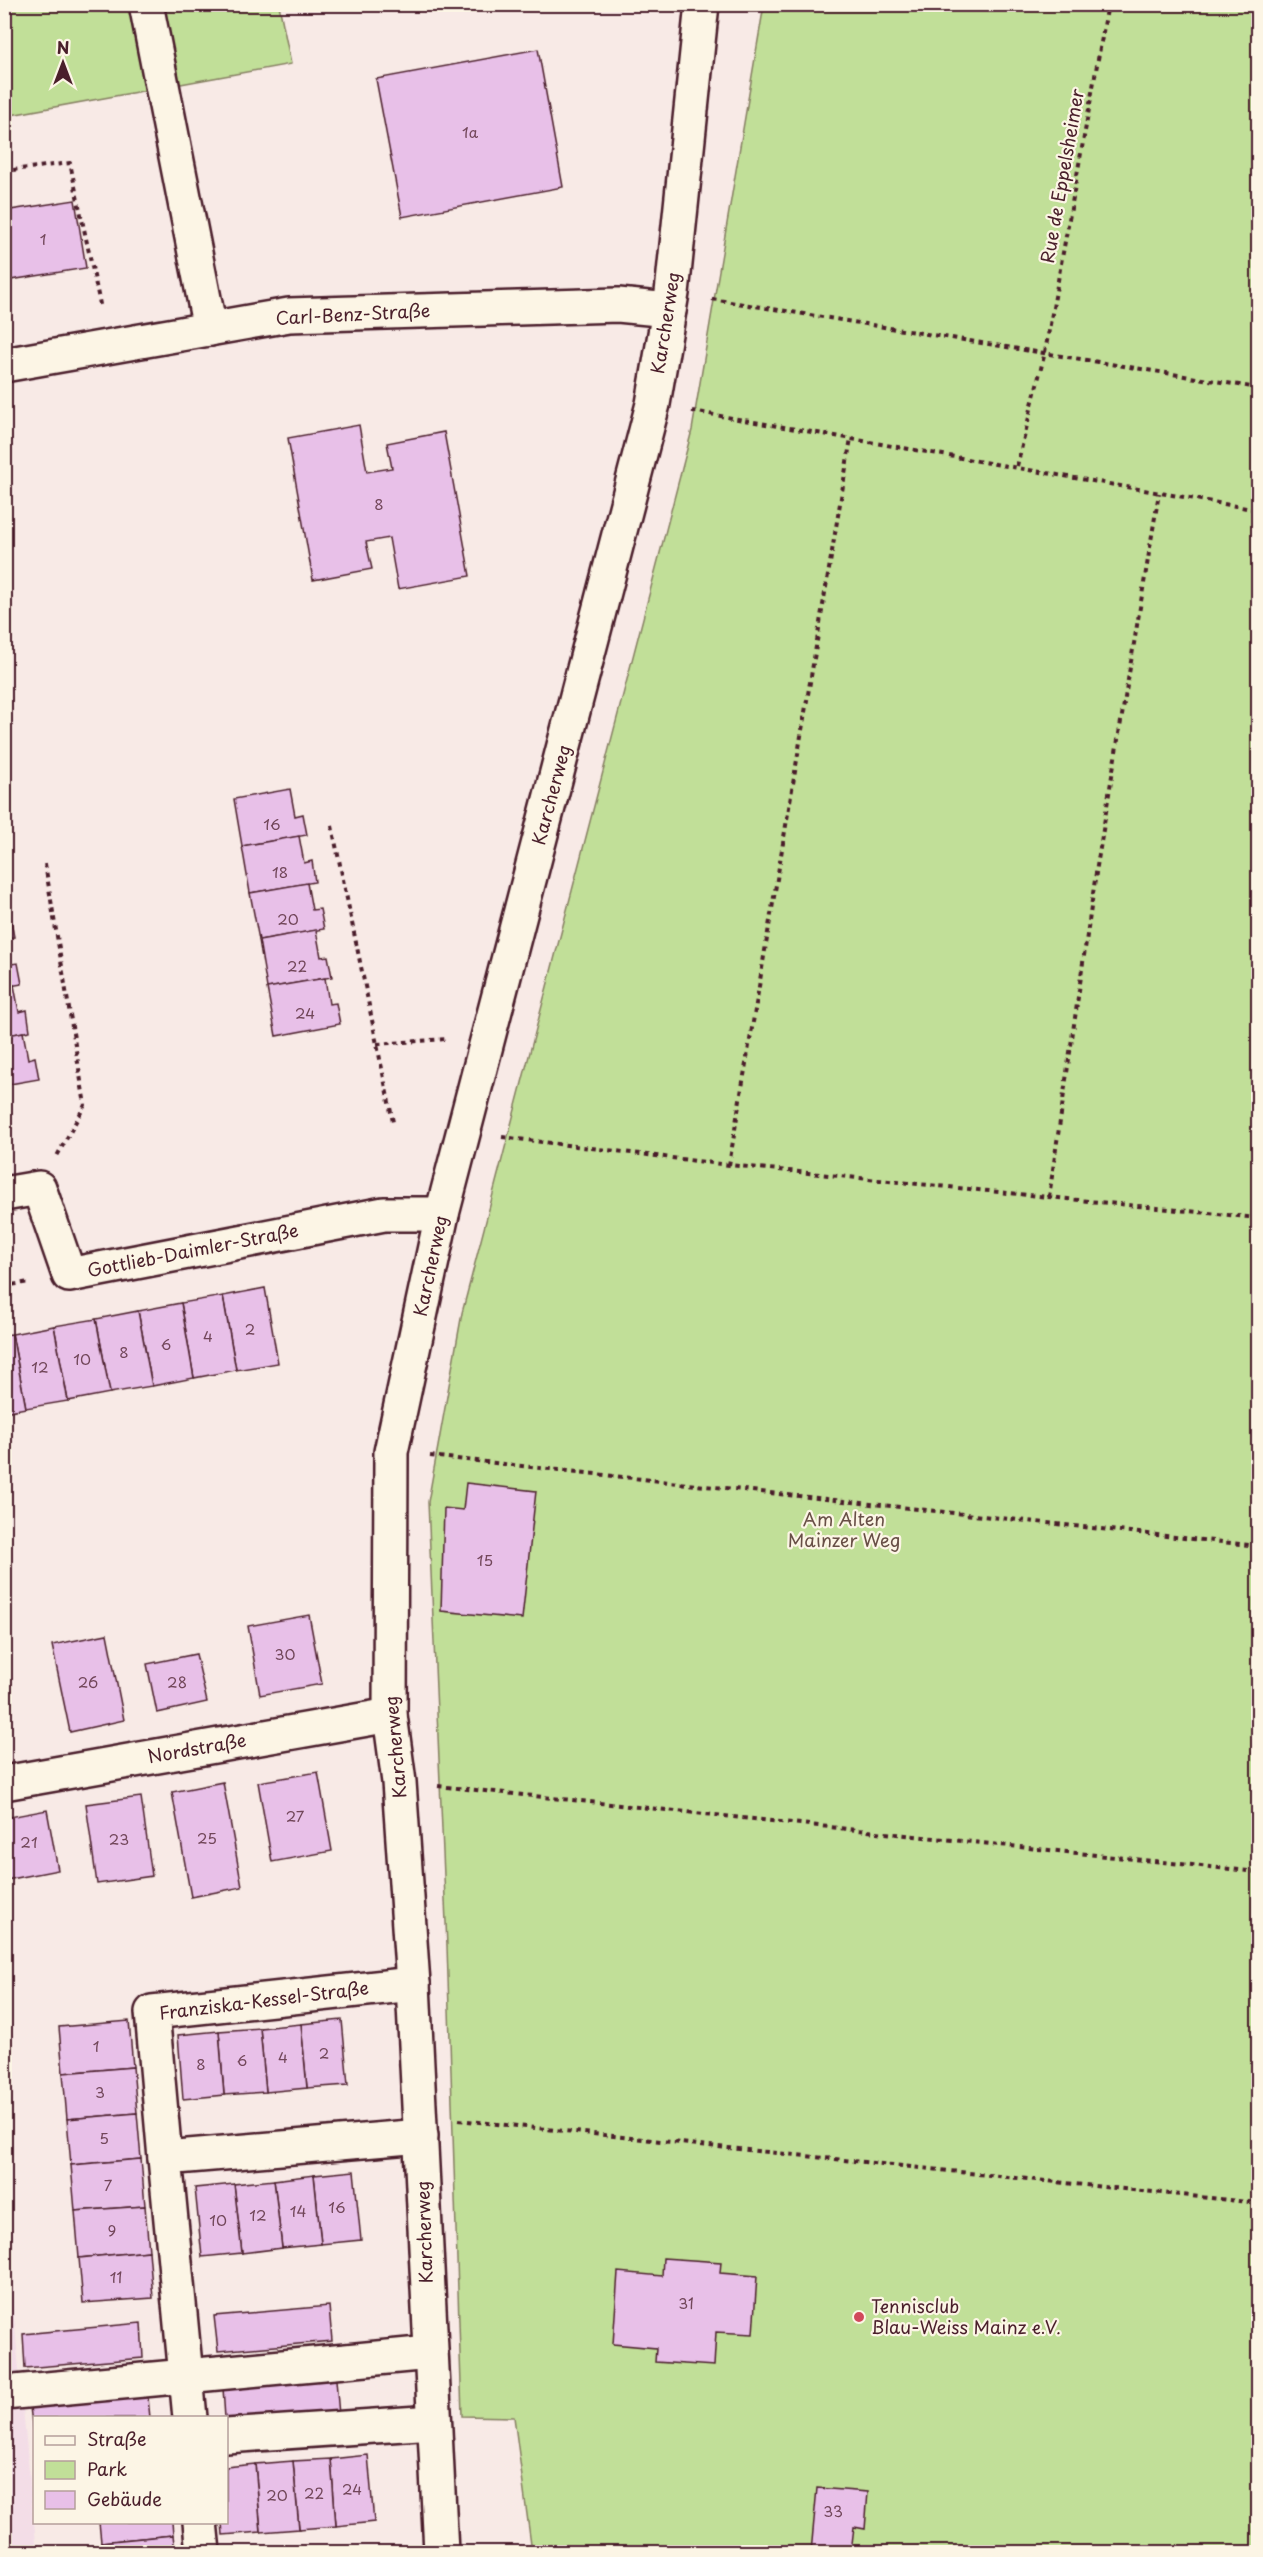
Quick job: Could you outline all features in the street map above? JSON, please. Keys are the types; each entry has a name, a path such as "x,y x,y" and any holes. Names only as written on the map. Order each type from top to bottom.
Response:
{"street":[{"path":"146,4 210,329"},
{"name":"Karcherweg","path":"449,2549 434,2422 412,1984 399,1782 390,1715 391,1452 442,1214 653,404 669,310 702,4"},
{"name":"Carl-Benz-Straße","path":"4,365 289,315 618,305 669,310"},
{"path":"4,1194 39,1188"},
{"name":"Gottlieb-Daimler-Straße","path":"39,1188 69,1275 384,1214 442,1214"},
{"name":"Nordstraße","path":"4,1783 390,1715"},
{"name":"Franziska-Kessel-Straße","path":"190,2416 152,2012 412,1984"},
{"path":"165,2158 420,2126"},
{"path":"4,2392 430,2353"},
{"path":"228,2436 434,2422"},
{"path":"201,2524 203,2553"}],"path":[{"name":"Rue de Eppelsheimer","path":"1017,466 1045,352 1108,4"},
{"path":"4,171 70,163 109,347"},
{"path":"708,298 1258,388"},
{"path":"653,404 1258,510"},
{"path":"729,1165 851,438"},
{"path":"1049,1197 1099,855 1159,493"},
{"path":"332,826 393,1122"},
{"path":"39,1188 85,1105 45,864"},
{"path":"377,1044 489,1037"},
{"path":"505,1137 729,1165 1258,1218"},
{"path":"391,1452 1258,1546"},
{"path":"399,1782 1258,1872"},
{"path":"420,2126 1258,2204"}],"shaded area":[{"path":"5,2226 37,2552 5,2552"}],"green space":[{"path":"5,5 279,5 291,64 5,116"},
{"name":"Am Alten Mainzer Weg","path":"764,5 1258,5 1258,2552 532,2552 514,2417 462,2416 447,1946 428,1502 462,1313 692,430"}],"building":[{"path":"538,49 563,187 402,217 376,79"},
{"path":"75,200 86,268 4,281 4,211"},
{"path":"359,425 367,472 392,468 387,443 444,432 470,576 398,589 389,538 366,542 372,569 313,580 288,438"},
{"path":"290,789 295,816 303,814 307,835 242,846 234,799"},
{"path":"299,836 304,863 312,861 315,882 250,893 242,846"},
{"path":"307,883 312,910 320,909 324,929 259,940 250,893"},
{"path":"10,916 14,937 4,938 4,917"},
{"path":"316,930 321,957 328,956 332,977 267,988 259,940"},
{"path":"4,938 11,964 18,963 22,984 4,987"},
{"path":"325,978 329,1004 336,1003 340,1024 276,1036 267,988"},
{"path":"14,985 19,1012 27,1010 30,1031 4,1036 4,987"},
{"path":"23,1032 28,1059 35,1057 39,1079 4,1085 4,1036"},
{"path":"265,1288 278,1363 236,1370 223,1296"},
{"path":"223,1296 236,1370 194,1378 181,1303"},
{"path":"181,1303 194,1378 152,1386 138,1311"},
{"path":"138,1311 152,1386 110,1393 96,1319"},
{"path":"96,1319 110,1393 68,1401 54,1326"},
{"path":"54,1326 68,1401 26,1408 12,1334"},
{"path":"12,1334 26,1408 4,1412 4,1335"},
{"path":"466,1483 536,1491 522,1619 441,1611 444,1508 463,1510"},
{"path":"309,1615 322,1684 260,1695 248,1626"},
{"path":"107,1634 124,1720 70,1732 52,1645"},
{"path":"196,1654 207,1702 157,1713 147,1664"},
{"path":"318,1772 332,1851 272,1862 258,1782"},
{"path":"223,1782 242,1887 191,1897 172,1792"},
{"path":"141,1797 152,1876 97,1884 86,1804"},
{"path":"47,1810 58,1870 6,1880 4,1818"},
{"path":"342,2020 348,2085 307,2088 301,2024"},
{"path":"129,2021 133,2067 63,2073 59,2027"},
{"path":"301,2024 307,2088 266,2092 260,2028"},
{"path":"260,2028 266,2092 224,2095 219,2031"},
{"path":"219,2031 224,2095 183,2099 178,2035"},
{"path":"133,2067 137,2113 67,2119 63,2073"},
{"path":"137,2113 141,2159 71,2165 67,2119"},
{"path":"141,2159 145,2206 75,2211 71,2165"},
{"path":"354,2171 361,2240 321,2244 314,2175"},
{"path":"314,2175 321,2244 282,2248 274,2180"},
{"path":"274,2180 282,2248 242,2253 234,2184"},
{"path":"234,2184 242,2253 202,2257 195,2188"},
{"path":"145,2206 149,2251 79,2258 75,2211"},
{"path":"149,2251 153,2298 83,2303 79,2258"},
{"path":"663,2258 721,2262 720,2273 757,2276 753,2334 716,2332 714,2366 655,2362 656,2348 613,2344 618,2272 662,2276"},
{"path":"329,2306 332,2341 218,2351 214,2316"},
{"path":"141,2323 143,2358 25,2368 23,2334"},
{"path":"336,2380 339,2415 228,2422 228,2416 225,2416 223,2388"},
{"path":"148,2397 150,2416 33,2416 33,2432 30,2407"},
{"path":"368,2455 374,2522 336,2526 331,2459"},
{"path":"331,2459 336,2526 299,2529 293,2461"},
{"path":"293,2461 299,2529 261,2532 255,2464"},
{"path":"255,2464 261,2532 223,2535 222,2524 228,2524 228,2467"},
{"path":"817,2488 868,2492 865,2529 854,2527 851,2552 811,2552"},
{"path":"99,2524 172,2524 173,2535 101,2542"},
{"path":"173,2535 175,2552 102,2552 101,2542"}],"place":[{"name":"Tennisclub Blau-Weiss Mainz e.V.","path":"859,2317"}]}
